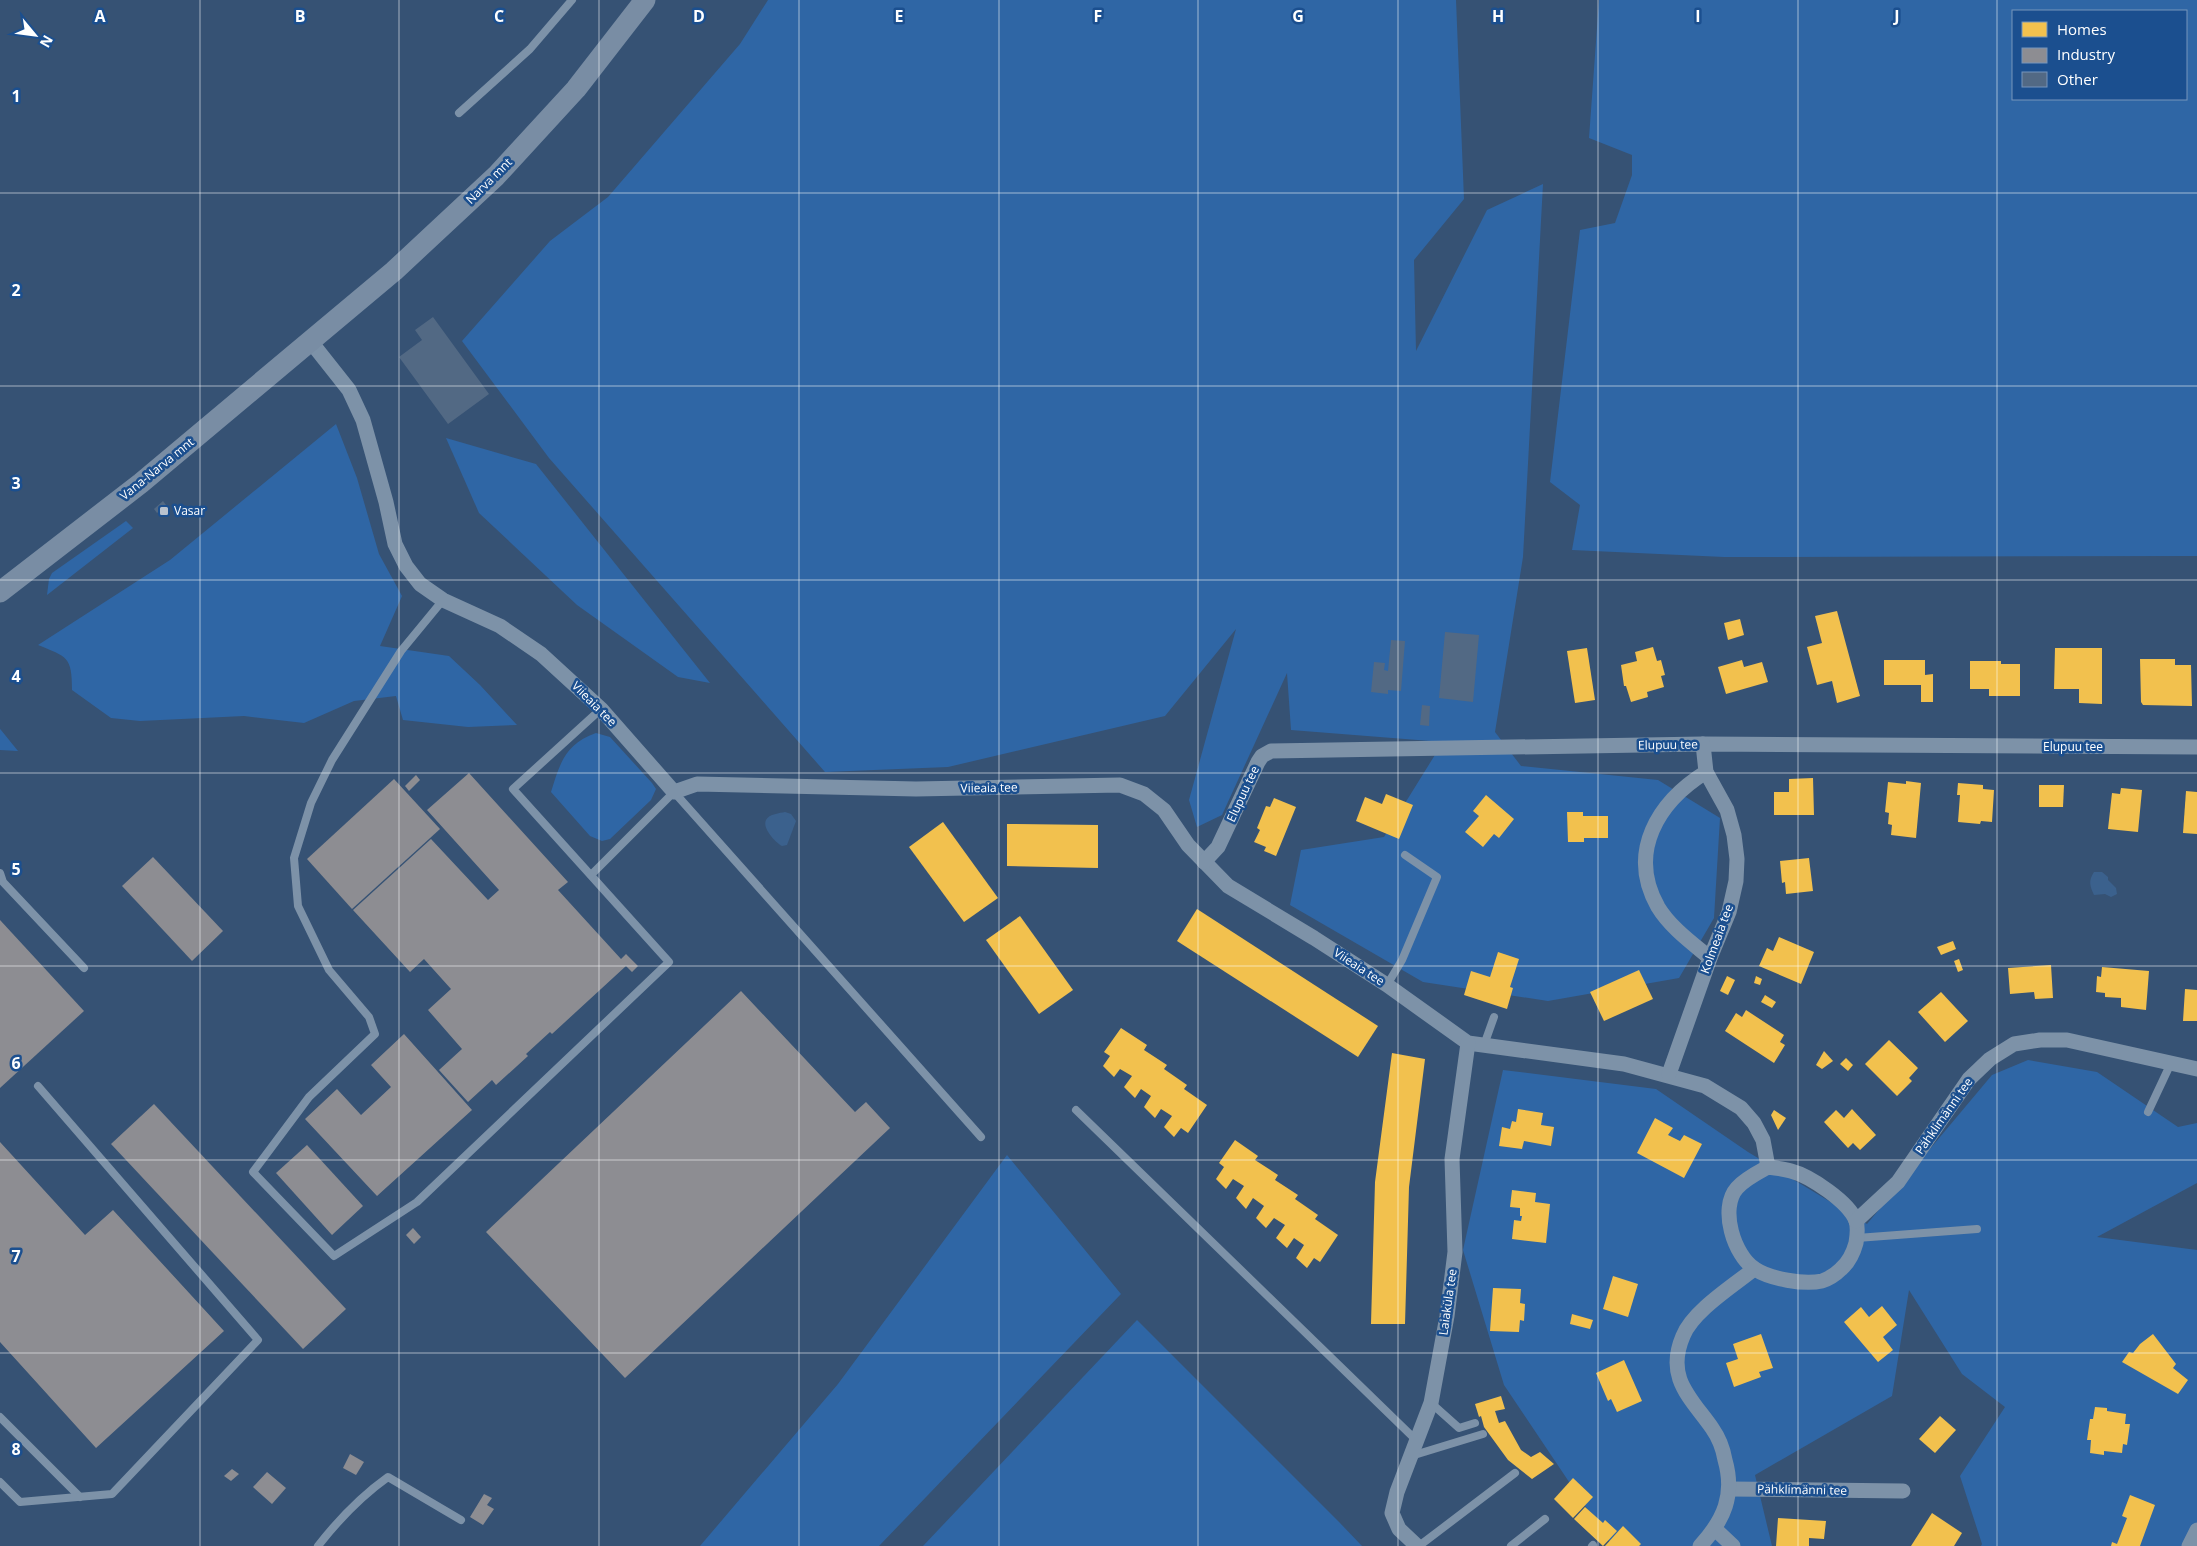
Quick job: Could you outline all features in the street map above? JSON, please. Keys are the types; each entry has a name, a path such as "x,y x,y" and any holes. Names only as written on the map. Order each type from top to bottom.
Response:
{"main road":[{"name":"Narva mnt","path":"311,342 394,271 496,176 576,89 641,1"},
{"name":"Vana-Narva mnt","path":"0,592 141,483 311,342"}],"street":[{"name":"Viieaia tee","path":"311,342 349,390 363,420 386,502 395,544 406,566 420,584 443,600 500,626 540,654 601,709 674,792 697,784 916,789 1120,786 1144,794 1164,810 1188,845 1228,886 1387,985 1468,1043 1579,1056 1624,1064 1669,1074 1705,1086 1741,1108 1754,1123 1763,1140 1768,1167"},
{"name":"Elupuu tee","path":"1204,862 1218,847 1258,762 1262,756 1271,751 1704,744 2197,748"},
{"name":"Kolmeaia tee","path":"1669,1074 1710,958 1729,912 1736,881 1737,859 1734,835 1727,810 1706,772 1704,744"},
{"path":"1706,772 1688,783 1669,801 1650,832 1646,852 1649,887 1659,908 1683,935 1710,958"},
{"name":"Pähklimänni tee","path":"1856,1221 1898,1182 1969,1079 1990,1059 2014,1044 2040,1040 2068,1040 2197,1069"},
{"name":"Laiaküla tee","path":"1418,1546 1399,1528 1392,1513 1397,1492 1431,1403 1447,1316 1455,1252 1452,1160 1468,1043"},
{"path":"1768,1167 1791,1171 1819,1183 1843,1204 1856,1221 1857,1238 1854,1252 1847,1264 1823,1280 1806,1282 1790,1280 1754,1269 1738,1250 1728,1220 1730,1203 1736,1189 1749,1178 1768,1167"},
{"path":"1700,1546 1715,1530 1725,1508 1730,1489 1722,1445 1713,1429 1691,1402 1682,1387 1678,1372 1678,1356 1683,1336 1698,1315 1754,1269"},
{"name":"Pähklimänni tee","path":"1730,1489 1903,1491"},
{"path":"1715,1530 1733,1546"},
{"path":"2189,1546 2197,1530"}],"lane":[{"path":"459,113 530,49 572,0"},
{"path":"443,600 401,651 332,760 311,803 294,858 298,906 329,970 369,1017 375,1034 309,1098 253,1172 334,1256 417,1202 669,962 513,789 601,709"},
{"path":"591,875 674,792 981,1137"},
{"path":"1387,985 1402,960 1437,877 1405,855"},
{"path":"0,873 3,882 84,968"},
{"path":"1484,1045 1494,1017"},
{"path":"2148,1112 2171,1063"},
{"path":"0,1482 20,1502 112,1494 258,1340 38,1086"},
{"path":"1076,1110 1416,1440"},
{"path":"1857,1238 1977,1230"},
{"path":"1431,1403 1459,1428 1475,1423"},
{"path":"0,1417 80,1497"},
{"path":"1411,1456 1482,1434"},
{"path":"1418,1546 1515,1473"},
{"path":"318,1546 344,1514 369,1490 388,1477 461,1520"},
{"path":"1511,1546 1545,1519"}],"shaded area":[{"path":"768,0 1456,0 1464,199 1414,260 1416,351 1487,210 1543,184 1523,557 1495,732 1521,766 1658,780 1720,818 1714,918 1679,978 1548,1001 1423,982 1290,905 1301,850 1384,837 1443,742 1291,730 1287,673 1222,815 1197,827 1189,800 1236,629 1165,716 948,767 825,772 549,458 462,341 550,241 608,197 740,44"},
{"path":"1599,0 2197,0 2197,556 1724,557 1572,550 1580,505 1550,482 1580,230 1615,223 1632,175 1632,155 1589,138"},
{"path":"336,424 357,478 379,554 402,596 380,646 449,656 480,685 517,725 468,727 403,720 396,696 354,701 304,723 244,716 140,721 111,718 72,690 71,670 66,659 56,652 38,645 170,560"},
{"path":"446,438 536,464 710,683 678,677 577,605 479,513"},
{"path":"126,521 133,528 47,595 49,579 52,573"},
{"path":"1,730 18,751 0,750"},
{"path":"596,733 610,737 656,789 651,800 610,839 602,841 590,836 551,792 557,772 565,756 577,743"},
{"path":"785,812 791,814 796,821 787,845 782,846 770,834 765,823 770,816"},
{"path":"2094,872 2102,872 2108,877 2108,880 2116,888 2117,894 2111,897 2105,894 2094,895 2090,884"},
{"path":"2028,1060 2097,1072 2178,1127 2197,1123 2197,1183 2097,1237 2197,1250 2197,1546 1981,1546 1982,1544 1960,1476 2005,1407 1962,1374 1909,1290 1892,1396 1755,1475 1772,1546 1612,1546 1504,1385 1463,1250 1503,1070 1656,1089 1748,1152 1867,1224 1992,1075"},
{"path":"1007,1155 1121,1294 879,1546 700,1546 838,1384"},
{"path":"1137,1320 1340,1523 1362,1546 923,1546"}],"building: Homes":[{"path":"1837,611 1860,696 1837,703 1832,681 1817,685 1807,647 1822,643 1815,616"},
{"path":"1740,619 1744,635 1728,640 1724,623"},
{"path":"1653,647 1657,661 1661,660 1665,675 1661,676 1664,687 1647,692 1648,697 1631,702 1626,686 1624,686 1621,665 1637,661 1635,652"},
{"path":"1587,648 1595,700 1575,703 1567,651"},
{"path":"2055,648 2102,648 2102,704 2079,703 2079,689 2054,689"},
{"path":"2140,659 2175,659 2175,665 2191,665 2192,706 2143,705 2141,702"},
{"path":"1742,660 1744,667 1762,662 1768,682 1726,694 1718,667"},
{"path":"1884,660 1925,660 1925,675 1933,674 1933,702 1921,702 1921,685 1884,685"},
{"path":"1970,661 2001,661 2001,664 2020,664 2020,696 1989,696 1989,689 1970,689"},
{"path":"1813,778 1814,815 1774,815 1774,792 1789,792 1789,779"},
{"path":"1906,781 1921,783 1916,838 1891,835 1892,825 1888,824 1889,813 1885,812 1888,782 1906,784"},
{"path":"1958,783 1983,785 1983,789 1994,790 1992,822 1981,821 1980,824 1958,822 1960,795 1957,795"},
{"path":"2039,785 2064,785 2063,807 2039,807"},
{"path":"2121,788 2142,790 2138,832 2108,829 2112,793 2120,794"},
{"path":"2186,791 2197,792 2197,834 2183,833"},
{"path":"1386,794 1413,805 1399,839 1356,821 1365,797 1382,804"},
{"path":"1486,795 1514,819 1499,838 1494,834 1483,847 1465,832 1479,816 1473,811"},
{"path":"1274,798 1296,807 1276,856 1264,851 1266,847 1254,842 1260,830 1257,828 1266,806 1270,807"},
{"path":"1567,812 1583,812 1583,816 1608,816 1608,838 1584,838 1584,842 1568,842"},
{"path":"943,822 998,898 964,922 909,847"},
{"path":"1007,824 1098,825 1098,868 1007,866"},
{"path":"1809,858 1813,891 1786,894 1785,882 1782,883 1780,861"},
{"path":"1197,909 1378,1026 1358,1057 1177,941"},
{"path":"1020,916 1073,990 1039,1014 986,940"},
{"path":"1779,937 1814,952 1801,984 1759,966 1767,948 1773,951"},
{"path":"1953,941 1956,949 1941,955 1937,947"},
{"path":"1498,952 1519,959 1510,987 1513,988 1507,1009 1464,995 1471,971 1490,977"},
{"path":"1959,959 1963,970 1958,972 1954,961"},
{"path":"2051,965 2053,998 2035,999 2034,992 2010,994 2008,968"},
{"path":"2102,967 2149,971 2146,1010 2121,1007 2121,998 2105,997 2105,993 2096,992 2097,976 2101,977"},
{"path":"1639,970 1653,999 1604,1021 1590,992"},
{"path":"1727,976 1735,980 1728,995 1720,991"},
{"path":"1756,976 1762,979 1760,985 1754,983"},
{"path":"2185,989 2197,990 2197,1021 2183,1021"},
{"path":"1941,992 1968,1021 1945,1042 1918,1012"},
{"path":"1765,995 1776,1002 1772,1008 1761,1002"},
{"path":"1746,1010 1784,1035 1780,1042 1785,1045 1774,1063 1725,1031 1736,1013 1742,1017"},
{"path":"1121,1028 1147,1045 1144,1050 1167,1065 1164,1069 1187,1085 1184,1089 1207,1105 1188,1133 1181,1128 1174,1137 1164,1127 1172,1116 1161,1109 1155,1118 1144,1107 1151,1096 1141,1089 1135,1098 1124,1087 1132,1076 1120,1069 1114,1077 1103,1066 1110,1056 1104,1052"},
{"path":"1889,1040 1918,1068 1909,1078 1912,1081 1897,1096 1865,1064"},
{"path":"1824,1051 1833,1061 1822,1069 1816,1065"},
{"path":"1392,1053 1425,1059 1409,1187 1405,1324 1371,1324 1375,1182"},
{"path":"1846,1058 1853,1065 1848,1071 1840,1064"},
{"path":"1518,1109 1543,1113 1541,1125 1554,1127 1551,1146 1524,1141 1522,1149 1499,1146 1502,1127 1510,1129 1512,1121 1516,1122"},
{"path":"1852,1109 1876,1135 1860,1150 1853,1143 1848,1148 1824,1122 1836,1110 1844,1118"},
{"path":"1774,1110 1786,1118 1778,1130 1771,1115"},
{"path":"1655,1118 1673,1128 1668,1135 1680,1141 1684,1135 1702,1144 1684,1178 1637,1153"},
{"path":"1235,1140 1258,1156 1255,1160 1278,1175 1275,1180 1298,1195 1295,1199 1318,1215 1315,1219 1338,1235 1320,1262 1314,1258 1307,1268 1296,1258 1304,1245 1294,1238 1287,1248 1276,1238 1285,1225 1274,1218 1266,1228 1256,1218 1264,1206 1253,1198 1246,1209 1236,1198 1244,1186 1233,1179 1226,1189 1216,1179 1224,1167 1219,1163"},
{"path":"1512,1190 1536,1193 1535,1202 1550,1204 1546,1243 1512,1239 1514,1220 1521,1221 1522,1216 1520,1216 1520,1208 1510,1207"},
{"path":"1613,1276 1638,1284 1628,1317 1603,1309"},
{"path":"1493,1288 1521,1289 1520,1303 1525,1304 1524,1321 1520,1320 1519,1332 1490,1331"},
{"path":"1882,1306 1897,1325 1883,1337 1893,1350 1878,1362 1844,1322 1861,1307 1869,1317"},
{"path":"1572,1314 1593,1320 1590,1329 1570,1324"},
{"path":"1761,1334 1773,1368 1759,1372 1761,1377 1734,1387 1726,1363 1738,1359 1733,1344"},
{"path":"2153,1334 2176,1364 2173,1368 2188,1380 2178,1394 2122,1362 2129,1352 2133,1353 2140,1344"},
{"path":"1624,1360 1642,1401 1617,1412 1611,1399 1608,1401 1596,1373"},
{"path":"1501,1396 1505,1409 1495,1411 1499,1423 1505,1421 1521,1450 1531,1457 1540,1452 1554,1464 1532,1479 1508,1460 1484,1427 1481,1416 1479,1417 1475,1404"},
{"path":"2095,1407 2107,1408 2107,1411 2126,1414 2125,1424 2130,1424 2127,1445 2123,1444 2122,1453 2104,1451 2104,1455 2090,1453 2091,1440 2087,1440 2090,1419 2093,1419"},
{"path":"1940,1416 1956,1430 1935,1453 1919,1439"},
{"path":"1573,1478 1593,1497 1573,1518 1554,1499"},
{"path":"2130,1495 2155,1505 2140,1546 2111,1546 2112,1542 2117,1544 2127,1518 2122,1516"},
{"path":"1585,1507 1603,1523 1605,1520 1617,1531 1603,1546 1574,1519"},
{"path":"1932,1513 1962,1533 1954,1546 1911,1546"},
{"path":"1778,1518 1826,1521 1824,1539 1809,1538 1809,1546 1776,1546"},
{"path":"1623,1526 1641,1544 1639,1546 1605,1546"}],"building: Industry":[{"path":"469,773 568,882 558,890 621,959 626,954 638,966 632,972 626,966 552,1034 550,1032 526,1054 528,1056 496,1085 492,1080 468,1102 439,1070 462,1049 428,1010 451,989 424,959 410,972 353,910 431,839 488,900 499,890 427,810"},
{"path":"416,775 420,780 409,791 405,786"},
{"path":"394,779 440,829 352,909 307,859"},
{"path":"153,857 223,931 192,961 122,886"},
{"path":"0,920 84,1011 0,1088"},
{"path":"741,991 855,1112 866,1102 890,1128 625,1378 486,1232"},
{"path":"404,1034 472,1110 377,1196 305,1119 337,1089 361,1115 391,1087 371,1065"},
{"path":"154,1104 346,1309 303,1349 111,1144"},
{"path":"0,1142 85,1235 113,1210 224,1331 96,1448 0,1342"},
{"path":"307,1145 363,1206 332,1235 276,1173"},
{"path":"413,1228 421,1237 414,1244 406,1235"},
{"path":"350,1454 364,1462 356,1475 343,1468"},
{"path":"232,1469 239,1474 231,1481 224,1476"},
{"path":"267,1472 286,1488 272,1504 253,1487"},
{"path":"484,1494 492,1498 487,1505 494,1509 483,1525 470,1517"}],"building: Other":[{"path":"433,317 489,394 448,424 399,357 422,340 415,330"},
{"path":"163,501 166,505 157,513 154,509"},
{"path":"1445,632 1479,635 1473,702 1439,698"},
{"path":"1391,640 1405,641 1401,691 1388,690 1388,694 1371,692 1374,662 1385,663 1384,670 1388,671"},
{"path":"1422,705 1430,706 1429,726 1420,725"}],"place":[{"name":"Vasar","path":"164,511"}]}
